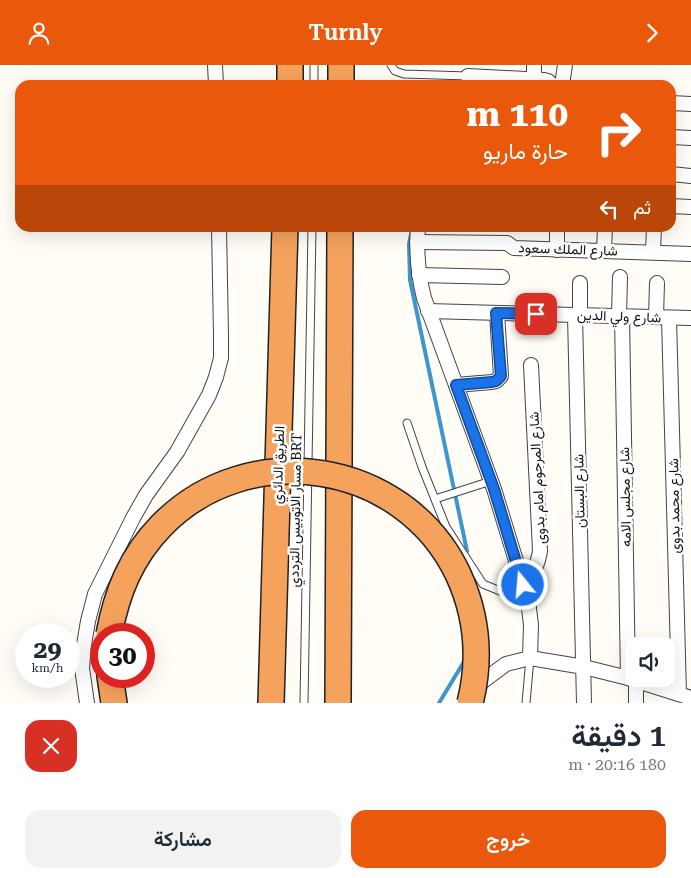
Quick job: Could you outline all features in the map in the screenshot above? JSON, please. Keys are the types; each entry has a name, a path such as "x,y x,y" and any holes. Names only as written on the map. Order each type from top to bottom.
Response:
{"highway":[{"path":"290,65 290,80"},
{"path":"341,65 341,80"},
{"name":"الطريق الدائري","path":"271,703 285,232"},
{"path":"338,703 340,232"},
{"path":"111,623 121,587 145,545 161,526 199,496 221,485 244,477 268,472 293,470 341,477 386,496 406,510 425,526 454,566 472,611 476,635 475,685 469,703"},
{"path":"112,688 114,703"}],"street":[{"path":"215,65 216,80"},
{"path":"534,65 534,79"},
{"path":"563,80 566,65"},
{"path":"467,75 544,80"},
{"path":"676,103 691,104"},
{"path":"676,138 691,139"},
{"path":"676,174 691,175"},
{"path":"676,206 691,207"},
{"path":"87,703 82,668 88,621 95,594 132,518 177,451 209,395 216,377 220,358 221,335 219,232"},
{"path":"418,232 417,261 424,298 491,481 528,600 531,625 530,658"},
{"path":"557,232 557,250"},
{"path":"604,251 606,232"},
{"path":"653,252 654,232"},
{"name":"شارع الملك سعود","path":"417,242 508,243 512,248 691,253"},
{"path":"419,275 502,277"},
{"name":"شارع مجلس الامه","path":"620,277 631,637"},
{"name":"شارع البستان","path":"580,283 577,315 584,703"},
{"name":"شارع محمد بدوى","path":"657,283 663,318 685,696"},
{"name":"شارع ولي الدين","path":"428,311 691,318"},
{"path":"456,385 492,382 499,379 501,373 496,313"},
{"name":"شارع المرحوم امام بدوى","path":"523,585 535,570 539,561 540,551 531,365"},
{"path":"469,703 483,681 506,664 530,658 584,667 625,677"},
{"name":"شارع مجلس الامه","path":"633,687 636,703"},
{"path":"657,687 685,696"}],"lane":[{"path":"314,65 314,80"},
{"path":"391,65 395,71 404,74 467,75"},
{"name":"مسار الاتوبيس الترددي BRT","path":"304,703 312,232"},
{"path":"407,423 446,527 483,584 500,591 523,585"},
{"path":"435,499 491,481"},
{"path":"526,703 530,658"}],"waterway":[{"path":"411,234 409,244 410,280 467,551"},
{"path":"439,703 465,660"}],"route":[{"path":"523,585 494,489 456,385 492,382 501,376 496,313 536,314"}]}
